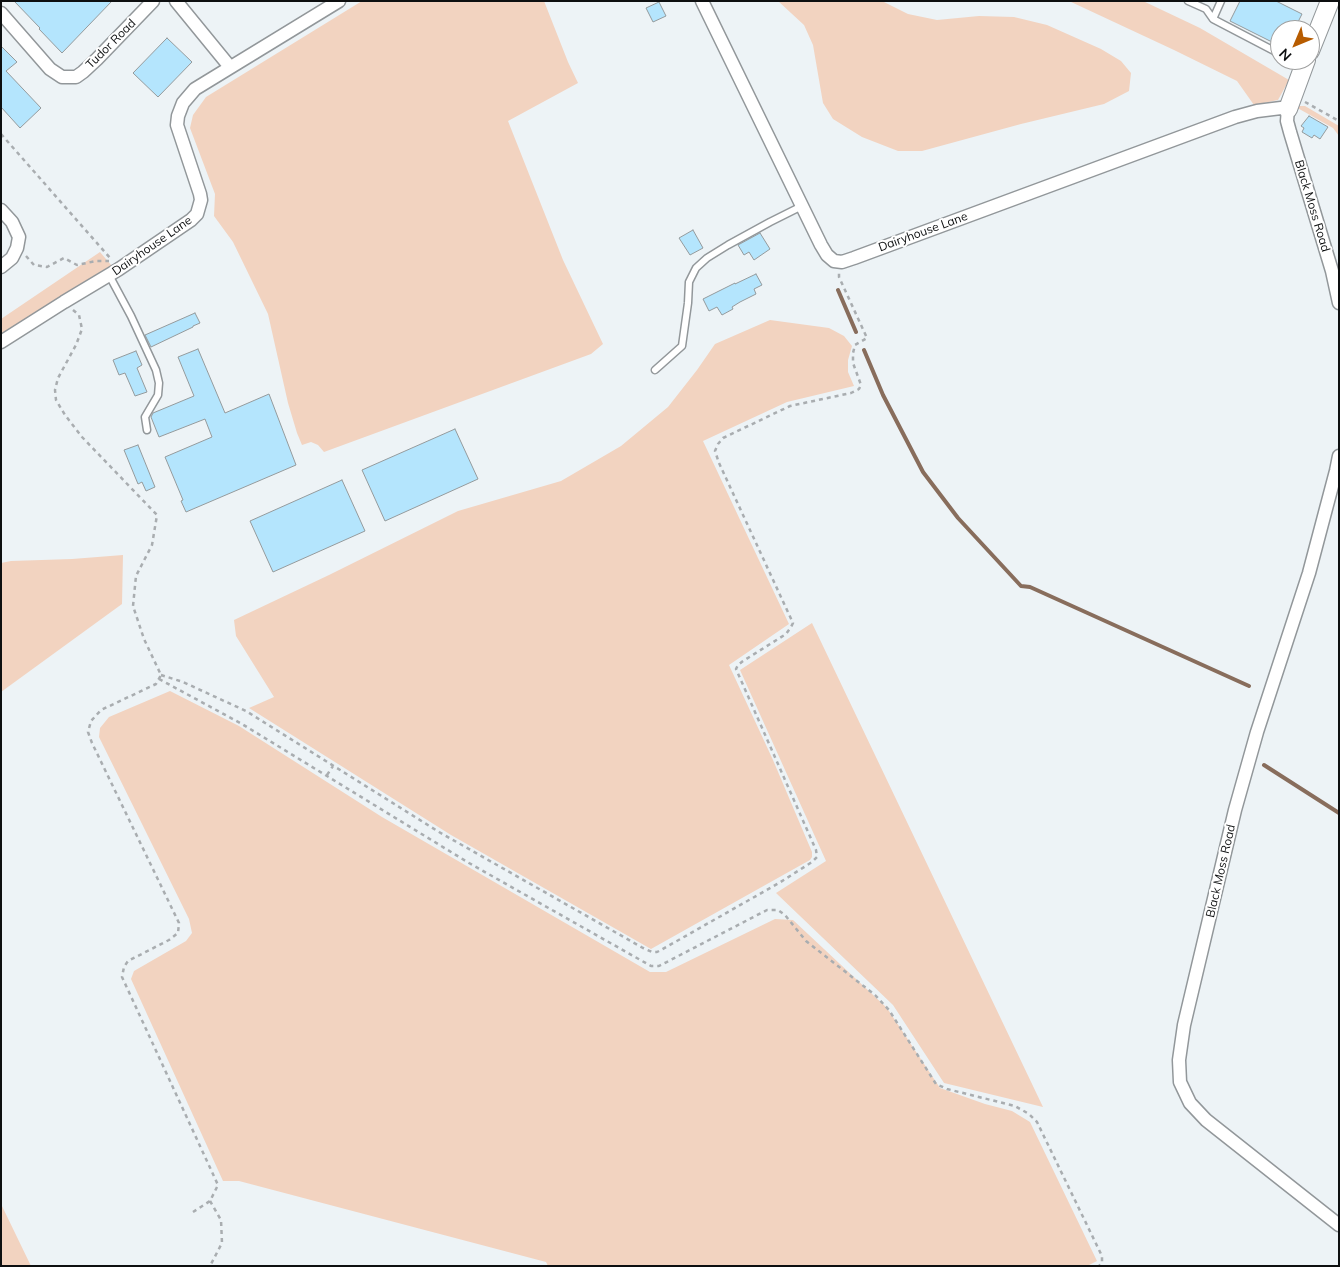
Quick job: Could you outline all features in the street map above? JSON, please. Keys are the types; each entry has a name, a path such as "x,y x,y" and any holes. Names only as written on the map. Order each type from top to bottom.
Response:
{"street":[{"name":"Tudor Road","path":"1,13 50,69 62,77 76,77 153,1"},
{"path":"176,1 230,67"},
{"name":"Dairyhouse Lane","path":"1,342 109,276 191,220 199,207 200,194 177,125 183,103 195,89 339,1"},
{"path":"702,1 826,255 834,261 841,262"},
{"path":"1320,20 1325,3"},
{"path":"1290,103 1302,70"},
{"name":"Dairyhouse Lane","path":"841,262 1235,117 1281,108 1290,103"},
{"name":"Black Moss Road","path":"1290,103 1287,121 1326,252 1339,303"},
{"path":"1,210 12,222 19,237 18,248 12,258 1,267"},
{"name":"Black Moss Road","path":"1339,456 1309,573 1257,732 1235,810 1184,1025 1179,1060 1180,1082 1190,1103 1206,1120 1339,1225"}],"lane":[{"path":"1188,1 1206,9 1213,18 1270,49"},
{"path":"1213,18 1221,1"},
{"path":"655,370 682,346 689,282 696,268 707,258 728,245 802,206"},
{"path":"109,276 131,316 156,370 159,383 158,395 145,418 147,430"}],"path":[{"path":"1290,103 1301,100 1339,121"},
{"path":"1,134 112,260 77,265 64,258 47,267 34,265 18,248"},
{"path":"64,302 79,316 82,329 76,345 58,378 55,390 56,400 65,416 82,437 157,515 152,545 136,576 133,606 144,639 161,675 183,682 246,711 439,832 643,948 657,952 779,884 817,857 816,850 736,669 743,661 786,634 793,623 714,451 723,438 790,406 851,393 859,389 861,385 853,353 855,345 867,338 839,277 841,262"},
{"path":"161,675 156,684 101,710 92,721 88,732 179,923 178,933 169,940 128,961 124,967 122,977 218,1185 210,1201 194,1212"},
{"path":"159,679 242,724 469,863 651,966 659,966 767,910 778,910 785,915 806,941 875,995 889,1010 936,1084 947,1089 1015,1106 1029,1114 1037,1122 1102,1256 1102,1263 1099,1266"},
{"path":"327,776 333,766"},
{"path":"210,1201 221,1220 222,1243 210,1266"}],"shaded area":[{"path":"362,1 544,1 578,83 508,121 563,260 603,344 591,354 324,452 318,445 311,442 302,445 297,433 288,403 268,314 233,242 214,216 215,194 190,128 193,115 206,97"},
{"path":"778,1 882,1 908,14 937,20 979,16 1014,17 1047,25 1101,49 1121,61 1131,73 1129,91 1104,104 922,151 898,151 862,137 833,119 823,103 813,45 804,25"},
{"path":"1069,1 1143,1 1200,28 1289,80 1278,100 1254,105 1237,81"},
{"path":"1294,106 1305,106 1339,126 1339,136 1333,128"},
{"path":"100,252 112,266 1,336 1,319"},
{"path":"770,320 829,328 844,336 852,346 848,360 848,372 854,386 787,402 703,441 789,624 729,665 773,760 812,852 810,860 651,949 451,835 249,708 274,697 236,636 234,620 458,511 561,481 621,446 668,407 715,344"},
{"path":"123,555 122,604 1,692 1,563"},
{"path":"812,623 1043,1107 944,1083 893,1005 776,893 826,861 740,670"},
{"path":"170,691 239,726 382,817 650,972 666,972 775,919 793,920 887,1008 940,1088 985,1104 1012,1111 1030,1122 1097,1261 1087,1266 548,1266 546,1262 239,1181 223,1181 131,979 134,971 186,941 192,933 189,919 99,737 100,728 109,717"},
{"path":"1,1204 31,1266 1,1266"}],"building":[{"path":"14,1 112,1 62,53"},
{"path":"1240,1 1276,1 1302,14 1299,20 1270,20 1270,41 1230,21"},
{"path":"659,2 666,16 653,22 646,8"},
{"path":"167,38 192,62 158,97 133,73"},
{"path":"1,46 17,62 6,71 41,108 20,128 1,107"},
{"path":"1309,116 1328,127 1320,139 1314,135 1312,138 1302,132 1304,128 1301,126"},
{"path":"693,230 703,248 690,255 679,238"},
{"path":"760,233 770,249 754,260 749,252 744,255 738,245"},
{"path":"756,274 762,285 754,289 756,294 740,302 732,307 733,309 722,315 717,307 709,311 703,299"},
{"path":"195,313 200,323 151,347 145,335"},
{"path":"198,349 225,413 269,394 296,465 186,512 165,457 212,437 205,419 159,437 151,417 153,413 194,396 178,357"},
{"path":"136,351 142,365 137,368 147,392 135,396 125,373 119,375 113,360"},
{"path":"455,429 478,479 385,521 362,470"},
{"path":"138,445 155,487 146,491 142,482 138,484 124,450"},
{"path":"342,480 365,531 273,572 250,521"}],"waterway":[{"path":"838,290 856,332"},
{"path":"864,350 883,395 923,472 958,518 1021,586 1030,587 1249,686"},
{"path":"1264,765 1339,813"}]}
